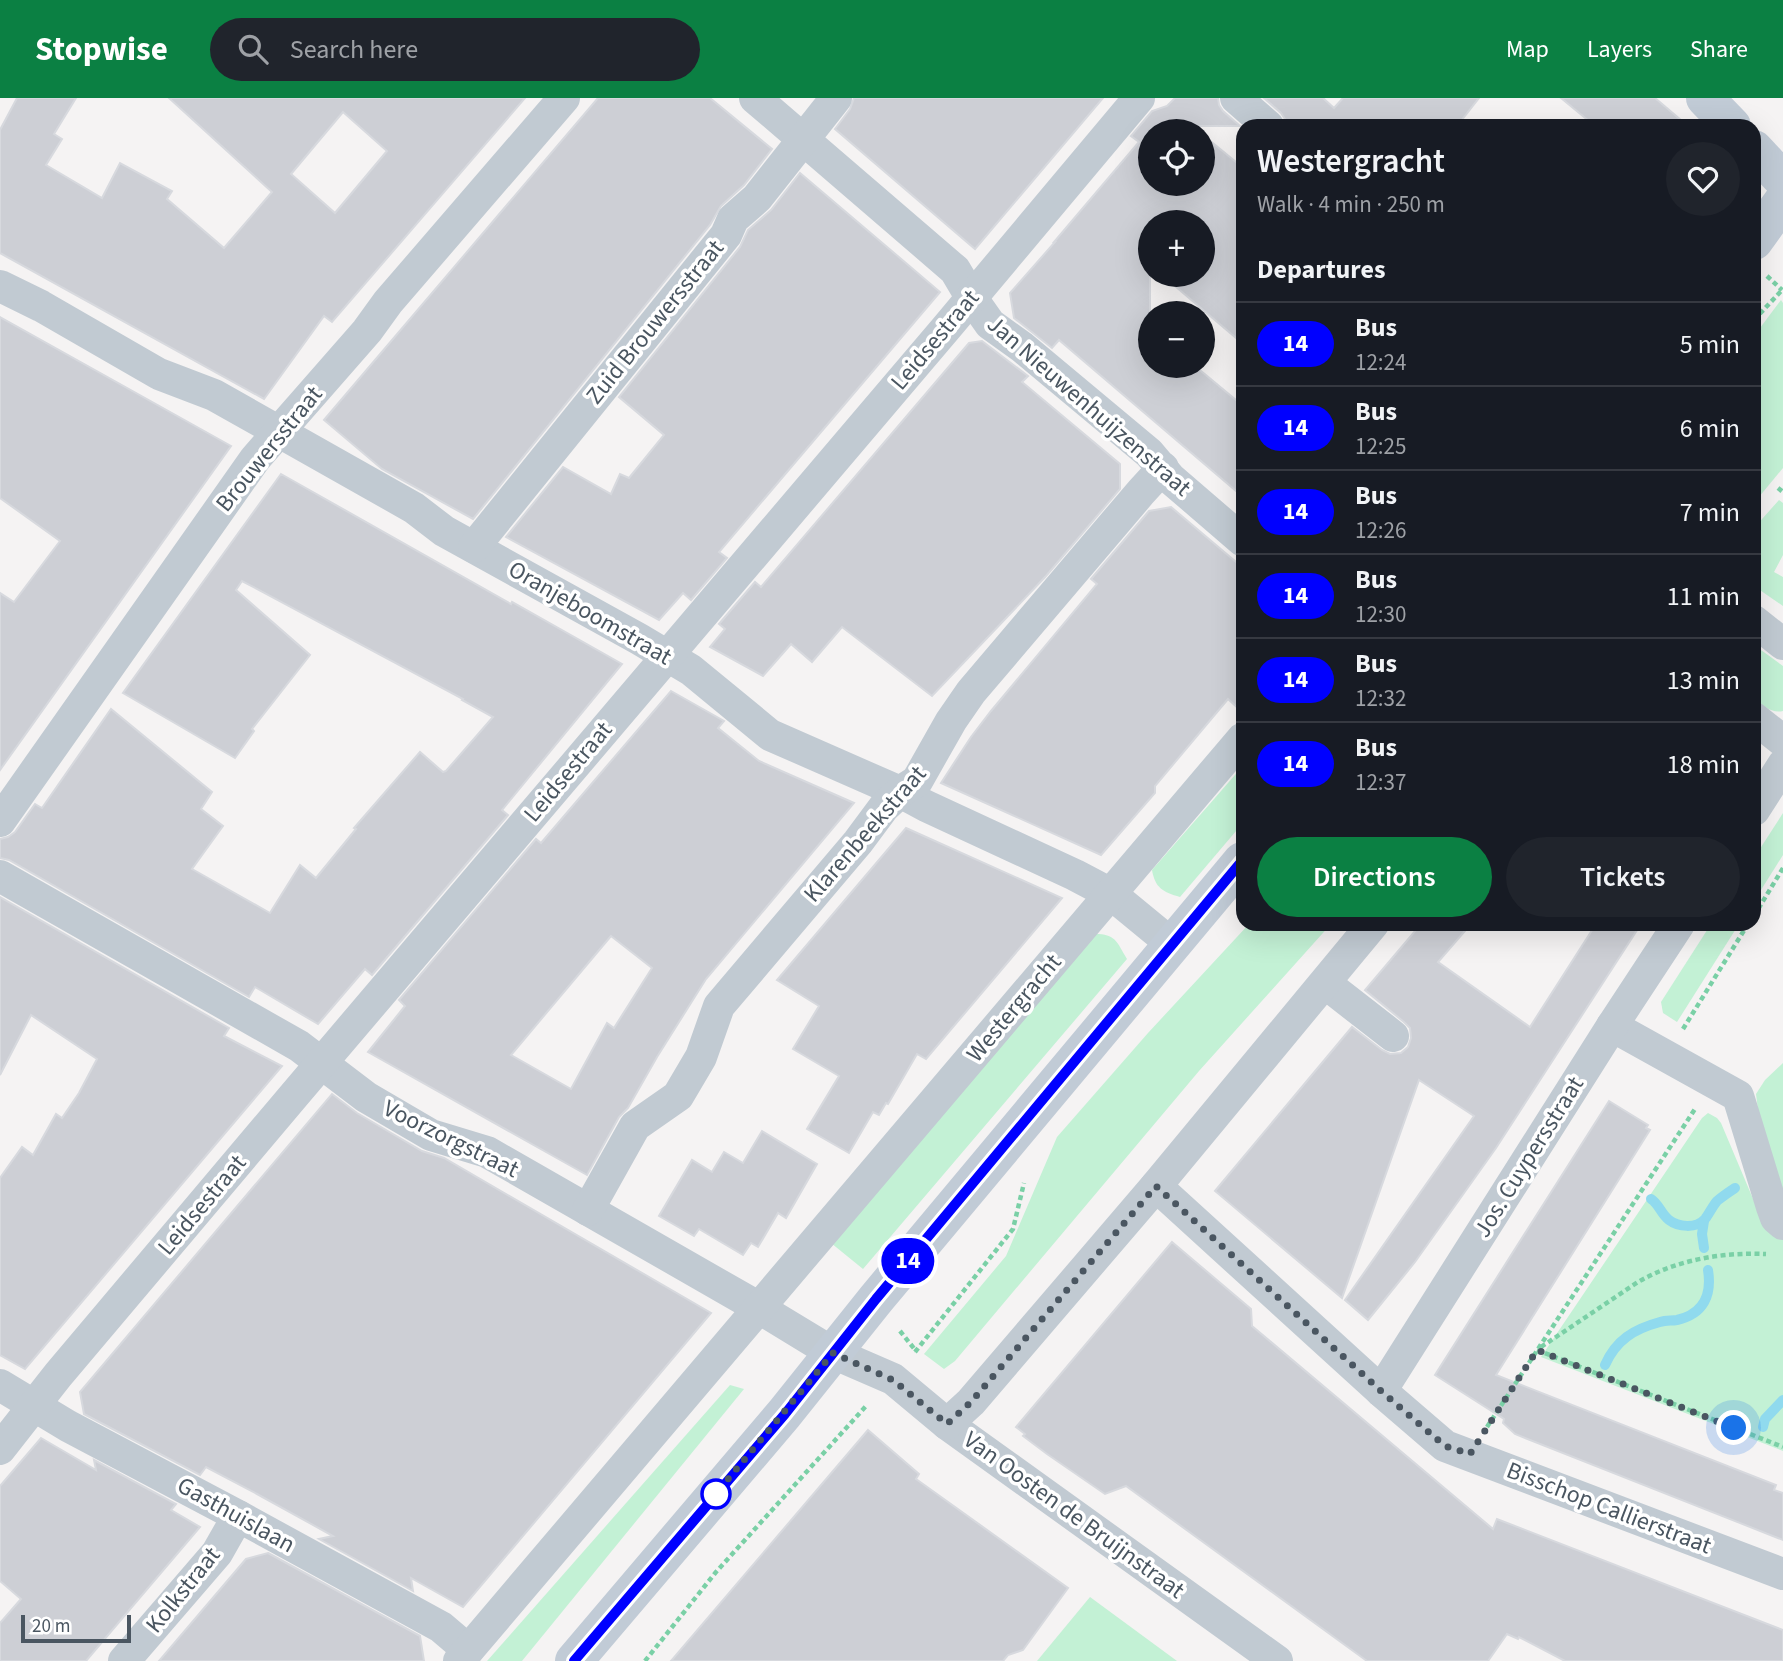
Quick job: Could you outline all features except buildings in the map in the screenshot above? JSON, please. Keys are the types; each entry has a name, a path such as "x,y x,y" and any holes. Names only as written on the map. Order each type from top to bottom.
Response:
{"street":[{"name":"Brouwersstraat","path":"0,821 254,459 367,331 406,281 564,98"},
{"name":"Jan Nieuwenhuijzenstraat","path":"755,98 956,270 990,324 1022,347 1149,453 1171,479 1236,535"},
{"name":"Zuid Brouwersstraat","path":"474,547 726,235 733,219 757,198 836,98"},
{"name":"Leidsestraat","path":"0,1449 84,1344 1139,98"},
{"path":"1236,98 1260,119"},
{"path":"1705,98 1725,119"},
{"path":"1761,218 1774,176"},
{"name":"Oranjeboomstraat","path":"0,286 41,306 159,374 214,395 414,508 444,531 691,670 770,735 900,792 1075,875 1111,894 1173,945"},
{"name":"Klarenbeekstraat","path":"588,1210 635,1126 678,1096 701,1057 719,1006 858,842 884,807 917,780 971,692 1163,468"},
{"path":"1761,627 1783,644"},
{"path":"1761,724 1783,741"},
{"name":"Westergracht","path":"464,1656 1236,746"},
{"path":"1761,799 1783,765"},
{"path":"574,1661 785,1414 902,1268 1236,869"},
{"name":"Voorzorgstraat","path":"0,876 287,1039 366,1097 431,1135 486,1152 833,1353"},
{"path":"947,1424 971,1402 1156,1186 1367,931"},
{"name":"Jos. Cuypersstraat","path":"1381,1391 1674,931"},
{"path":"1325,983 1393,1036"},
{"path":"1612,1026 1738,1096 1776,1219 1783,1224"},
{"name":"Bisschop Callierstraat","path":"1156,1186 1445,1446 1783,1574"},
{"name":"Van Oosten de Bruijnstraat","path":"833,1353 893,1380 947,1424 1277,1661"},
{"name":"Gasthuislaan","path":"0,1385 68,1426 441,1627 464,1656"},
{"name":"Kolkstraat","path":"124,1661 217,1553 238,1516"}],"path":[{"path":"1761,313 1783,289"},
{"path":"1761,904 1783,868"},
{"path":"1667,1056 1744,931"},
{"path":"1470,1454 1713,1082"},
{"path":"1537,1350 1654,1273 1706,1258 1773,1255"},
{"path":"1537,1350 1783,1447"},
{"path":"645,1661 716,1572 844,1429 893,1380"}],"green space":[{"path":"1781,300 1783,468 1761,495 1761,327"},
{"path":"1779,500 1783,503 1783,555 1774,572 1783,577 1783,606 1761,591 1761,520"},
{"path":"1761,650 1783,666 1783,711 1761,704"},
{"path":"1236,774 1236,831 1180,897 1164,891 1155,881 1152,870"},
{"path":"1783,813 1783,855 1761,890 1761,847"},
{"path":"1243,931 1325,931 1199,1071 955,1361 944,1369 924,1354 1006,1256 1057,1137"},
{"path":"1707,931 1735,931 1677,1022 1663,1013 1661,1002"},
{"path":"1091,934 1110,936 1127,959 863,1269 831,1243"},
{"path":"1783,1063 1783,1213 1759,1118 1756,1094 1765,1080"},
{"path":"1708,1113 1721,1123 1759,1213 1783,1231 1783,1451 1541,1357 1702,1118"},
{"path":"730,1385 744,1389 522,1661 487,1661"},
{"path":"1090,1597 1177,1661 1037,1661"}],"waterway":[{"path":"1651,1199 1669,1220 1692,1226 1705,1219 1717,1201 1735,1188"},
{"path":"1704,1221 1704,1248"},
{"path":"1605,1365 1620,1342 1634,1332 1660,1322 1686,1317 1700,1308 1709,1288 1708,1270"},
{"path":"1763,1427 1765,1419 1783,1400"}],"bus line":[{"name":"14","path":"574,1661 785,1414 876,1299 1236,868"}],"route":[{"path":"716,1494 714,1496 785,1414 833,1353 893,1380 947,1424 971,1402 1156,1186 1445,1446 1470,1454 1537,1350 1734,1428"}]}
